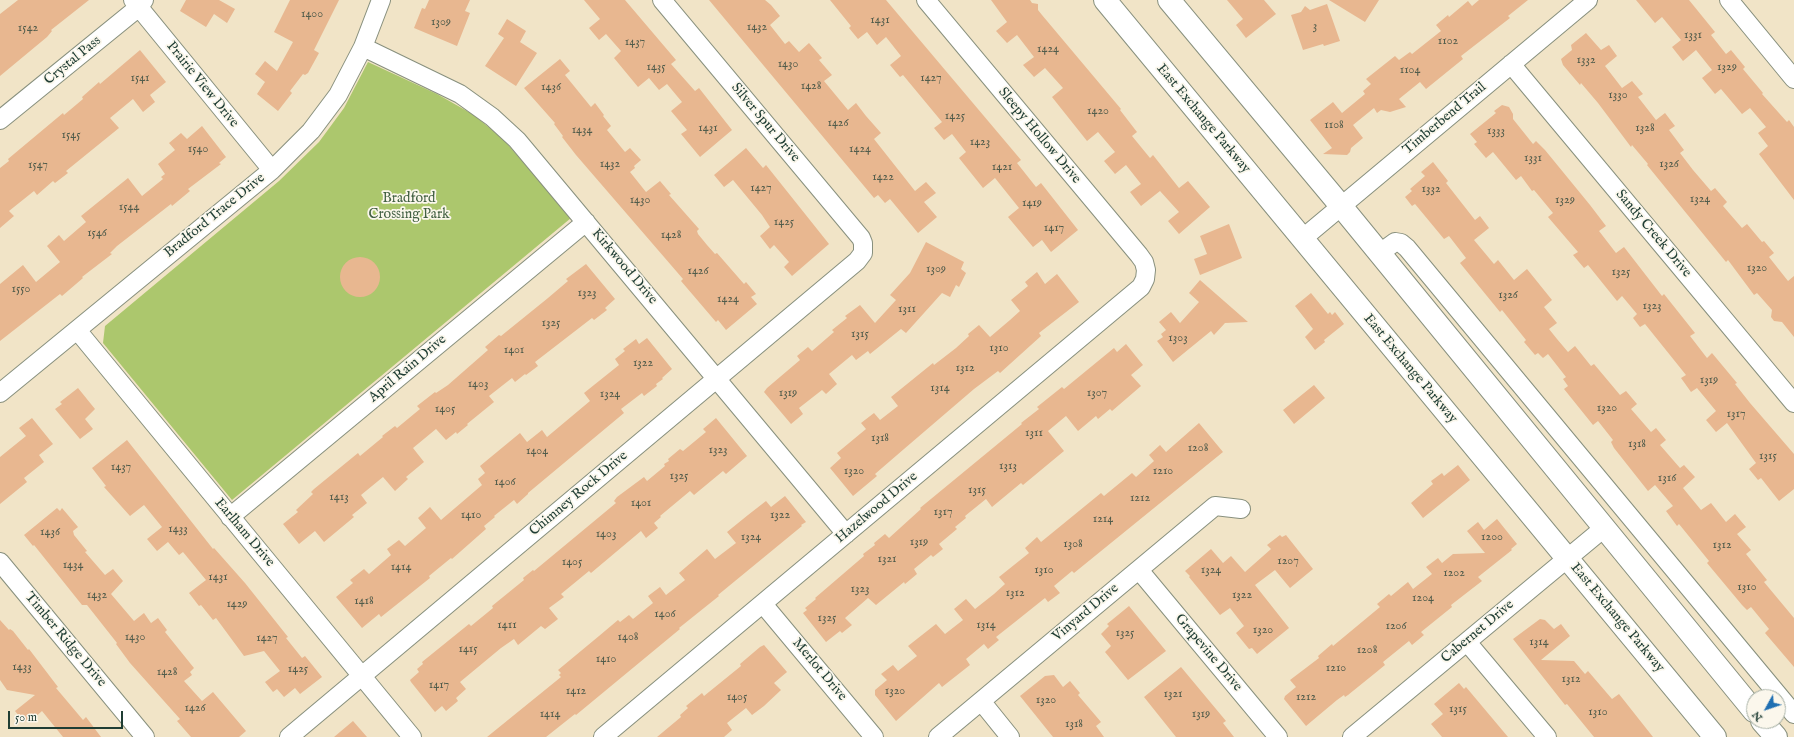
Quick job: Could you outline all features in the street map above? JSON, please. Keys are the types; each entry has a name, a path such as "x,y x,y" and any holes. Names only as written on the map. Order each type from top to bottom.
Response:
{"main road":[{"name":"East Exchange Parkway","path":"1104,0 1715,737"},
{"path":"1169,0 1380,253 1746,701"},
{"path":"1769,729 1776,737"}],"street":[{"name":"Bradford Trace Drive","path":"0,392 272,170 311,131 338,95 363,47 381,0"},
{"name":"Silver Spur Drive","path":"662,0 861,238 864,248"},
{"name":"Sleepy Hollow Drive","path":"926,0 1139,255 1144,262 1145,275"},
{"name":"Timberbend Trail","path":"1302,239 1588,0"},
{"path":"1729,0 1794,79"},
{"name":"Crystal Pass","path":"0,120 138,2"},
{"name":"Prairie View Drive","path":"138,2 272,170"},
{"name":"Kirkwood Drive","path":"363,47 460,94 492,117 517,140 846,534"},
{"name":"Sandy Creek Drive","path":"1511,64 1794,403"},
{"name":"April Rain Drive","path":"230,516 586,222"},
{"path":"1380,253 1395,242 1401,243 1407,248 1794,714"},
{"name":"Chimney Rock Drive","path":"289,737 861,258 864,248"},
{"name":"Hazelwood Drive","path":"604,737 1142,287 1145,275"},
{"name":"Earlham Drive","path":"77,330 412,737"},
{"name":"Vinyard Drive","path":"938,737 1215,506 1241,509"},
{"name":"Cabernet Drive","path":"1352,737 1604,528"},
{"name":"Timber Ridge Drive","path":"0,562 145,737"},
{"name":"Grapevine Drive","path":"1139,570 1278,737"},
{"name":"Merlot Drive","path":"763,604 874,737"},
{"path":"1466,642 1547,737"},
{"path":"981,701 1010,737"}],"green space":[{"name":"Bradford Crossing Park","path":"368,62 437,94 474,115 504,140 571,218 232,500 103,343 105,326 279,181 319,142 344,108"}],"building":[{"path":"18,0 89,0 51,30 52,31 47,37 0,76 0,14"},
{"path":"186,0 219,0 235,9 227,23 214,14 206,27 180,11"},
{"path":"290,0 339,0 314,50 319,53 308,73 305,75 303,74 290,91 292,93 278,111 257,94 265,82 255,74 265,61 277,71 293,42 274,32"},
{"path":"429,0 470,0 465,11 470,13 457,46 414,28 422,8 425,9"},
{"path":"584,0 625,0 676,60 671,64 695,91 699,88 732,130 700,157 681,134 687,130 671,111 682,102 667,84 659,90 649,78 638,87 614,58 621,51 606,34 599,40 589,28 600,19"},
{"path":"709,0 765,0 771,5 780,16 770,25 785,44 789,41 799,52 809,43 822,58 819,60 832,75 824,81 848,110 856,103 881,133 874,139 915,191 926,182 936,193 924,202 937,217 918,233 890,199 885,203 878,195 874,198"},
{"path":"830,0 886,0 1021,160 1017,163 1036,187 1041,183 1078,230 1051,252 1042,240 1033,247 1008,217 1019,208 995,178 983,188 959,158 966,152 952,134 944,140 934,128 942,122 903,75 900,77 890,65 901,56 886,37 877,45 867,32 858,39 849,28 851,26"},
{"path":"991,0 1030,0 1032,3 1038,4 1038,10 1121,109 1120,110 1137,132 1132,136 1150,158 1153,155 1179,188 1188,181 1210,207 1179,234 1168,221 1179,212 1160,191 1141,206 1130,192 1141,184 1126,165 1115,174 1104,161 1115,152 1098,132 1087,141 1052,97 1063,88 1045,68 1034,77 1023,65 1034,57 1017,35 1007,43 996,31 1007,22"},
{"path":"1227,0 1264,0 1276,14 1246,38 1236,25 1243,19"},
{"path":"1329,0 1379,0 1365,22"},
{"path":"1479,0 1528,0 1508,16 1510,18 1461,56 1463,59 1426,89 1420,82 1399,99 1406,107 1390,112 1381,110 1377,113 1374,108 1353,125 1363,138 1351,148 1347,155 1323,154 1332,148 1310,120 1333,102 1342,113 1365,94 1363,91 1371,84 1366,79 1395,56 1399,60 1410,52 1412,54 1441,31 1436,25 1448,15 1449,17 1468,1 1472,6"},
{"path":"1636,0 1689,0 1715,32 1711,35 1726,54 1731,50 1745,67 1743,69 1763,93 1762,94 1787,122 1789,120 1794,127 1794,200 1759,154 1768,146 1758,133 1766,127 1750,108 1742,114 1721,89 1715,94 1702,78 1712,70 1696,50 1683,61 1672,47 1681,40 1662,17 1655,23"},
{"path":"1327,4 1340,41 1303,50 1291,15 1301,12 1305,6 1310,10"},
{"path":"507,19 526,31 520,42 537,53 516,86 485,66 504,38 498,34"},
{"path":"1586,33 1601,50 1609,45 1617,56 1605,66 1622,88 1632,81 1643,94 1638,97 1656,120 1665,113 1675,126 1669,130 1684,150 1680,153 1693,170 1711,191 1715,188 1727,202 1723,206 1742,228 1747,224 1762,242 1764,241 1774,253 1769,257 1788,281 1794,276 1794,337 1782,322 1774,321 1771,317 1772,310 1757,293 1754,295 1728,260 1726,262 1647,165 1648,164 1632,145 1631,147 1598,103 1563,65 1561,59 1572,50 1571,45"},
{"path":"140,50 166,82 150,95 155,102 143,112 133,99 110,118 119,128 66,171 68,173 55,183 53,181 37,195 34,191 9,211 14,216 0,228 0,168 9,161 8,159 63,113 64,115 83,99 82,97 99,82 100,84"},
{"path":"560,59 570,71 565,75 591,107 595,103 604,115 603,116 611,126 607,130 625,152 630,148 641,160 630,172 646,192 660,181 671,194 669,195 699,229 697,231 698,234 707,245 715,254 717,253 744,284 746,282 756,294 751,297 757,304 726,330 718,320 716,322 681,281 683,279 576,155 562,137 563,136 554,124 555,123 524,88"},
{"path":"1502,105 1509,107 1513,114 1513,119 1533,144 1536,141 1545,150 1590,205 1606,226 1599,231 1616,253 1624,247 1662,296 1664,294 1695,333 1690,336 1707,358 1712,353 1737,383 1735,384 1750,403 1794,454 1794,489 1779,501 1761,478 1758,480 1749,469 1756,463 1727,423 1716,432 1706,420 1716,411 1697,388 1691,392 1681,378 1686,375 1645,324 1640,327 1633,318 1637,314 1622,296 1617,301 1588,265 1584,268 1573,255 1578,252 1548,217 1553,213 1534,190 1532,191 1521,176 1516,180 1493,152 1486,158 1474,144 1477,142 1470,134 1496,113 1494,111"},
{"path":"202,126 226,157 219,163 221,164 188,189 190,191 172,206 171,204 117,246 110,253 112,254 82,277 83,278 62,296 60,294 0,341 0,284 23,265 36,282 60,262 47,246 59,235 64,241 86,222 81,216 128,178 142,196 163,179 161,177 165,174 158,164 175,150 169,143 181,133 187,139"},
{"path":"746,148 763,168 766,165 829,244 792,276 784,267 789,262 774,245 770,249 760,236 770,227 762,215 733,180 724,187 714,175"},
{"path":"1433,162 1448,181 1446,183 1475,220 1480,216 1489,228 1474,240 1494,264 1498,260 1514,280 1527,269 1552,300 1544,307 1557,323 1549,329 1557,339 1568,352 1575,346 1591,366 1594,364 1620,395 1626,391 1637,404 1631,409 1651,432 1656,428 1666,440 1660,445 1680,468 1684,465 1695,477 1683,488 1701,510 1711,503 1726,522 1735,514 1746,527 1737,534 1751,550 1746,554 1767,580 1764,582 1794,618 1794,667 1765,633 1769,629 1751,607 1747,610 1742,605 1707,563 1709,561 1679,524 1677,526 1666,511 1673,506 1655,485 1648,491 1614,448 1611,442 1613,440 1598,421 1593,425 1564,389 1568,386 1563,379 1566,377 1548,354 1543,358 1538,353 1535,355 1524,342 1526,340 1502,310 1500,312 1460,263 1466,258 1449,236 1444,239 1415,204 1412,206 1405,197 1412,191 1410,189 1425,176 1421,172"},
{"path":"1229,224 1242,258 1200,275 1194,259 1207,254 1200,236"},
{"path":"926,242 964,262 961,269 966,273 959,287 956,285 950,297 942,293 906,333 901,329 870,354 868,351 856,360 852,355 829,374 837,384 826,394 822,390 799,408 803,414 791,424 764,392 800,360 797,356 808,347 812,351 834,332 832,330 847,318 845,316 860,305 875,323 896,300 890,295 910,273"},
{"path":"360,257 368,259 374,263 378,269 380,277 378,285 374,291 368,295 360,297 352,295 346,291 342,285 340,277 342,269 346,263 352,259"},
{"path":"586,264 615,299 605,308 607,310 594,320 592,318 535,362 538,366 526,375 525,374 515,382 512,378 489,396 494,402 457,434 456,432 446,440 436,429 413,448 424,462 406,477 408,479 395,491 383,477 361,495 367,503 352,515 354,517 324,542 315,531 299,544 283,524 298,512 296,510 313,494 311,492 314,489 358,453 360,456 383,437 382,436 395,426 397,428 420,409 417,406 435,392 436,393 448,385 488,350 485,347 548,298 568,281 566,279"},
{"path":"1037,272 1045,284 1057,274 1079,302 1039,333 1041,336 1000,373 998,371 974,389 875,474 877,476 853,496 830,468 841,458 837,453 866,429 861,423 874,413 880,420 898,406 891,397 933,363 934,365 956,348 969,336 968,334 979,325 990,337 1010,320 1020,311 1011,300 1028,286 1025,282"},
{"path":"1200,280 1248,322 1225,323 1214,335 1211,331 1173,362 1157,341 1163,337 1161,334 1166,330 1159,322 1171,312 1180,323 1199,302 1189,293"},
{"path":"1311,293 1328,314 1330,312 1332,315 1335,312 1344,324 1324,340 1325,342 1315,350 1305,337 1313,329 1295,306"},
{"path":"647,338 672,369 656,384 657,386 644,396 642,393 621,409 624,413 528,493 517,504 514,500 494,516 495,517 484,526 486,529 452,559 451,558 429,576 430,578 381,617 379,614 362,628 336,597 353,583 350,580 364,569 369,574 391,555 387,549 399,540 405,546 426,528 418,518 430,507 441,520 482,485 478,479 485,473 480,466 520,433 527,442 542,430 547,437 590,401 584,393 619,365 615,359 625,351 623,349 636,339 639,344"},
{"path":"1126,344 1143,365 1131,375 1141,386 1112,411 1110,409 1098,419 1096,416 1078,431 1066,416 1048,431 1064,451 1023,485 1021,483 992,507 986,499 965,516 966,518 955,527 957,529 939,544 943,549 933,557 931,555 914,569 917,574 905,584 904,582 876,605 868,598 845,618 852,625 842,633 840,631 826,642 803,613 807,610 805,608 816,599 815,598 864,556 863,554 875,545 874,543 885,534 889,538 921,509 920,508 1039,409 1037,407 1062,387 1064,389 1114,348 1117,352"},
{"path":"1314,385 1325,398 1294,424 1283,410"},
{"path":"78,388 95,409 85,419 93,429 80,439 55,409 62,404 60,402"},
{"path":"32,418 53,444 39,455 44,462 24,478 27,482 0,504 0,457 26,436 19,428"},
{"path":"716,418 747,456 726,474 723,471 694,495 690,491 660,516 661,517 654,523 658,528 646,538 641,531 591,573 589,571 561,594 564,597 549,608 558,619 545,629 541,626 518,645 514,639 501,648 460,682 466,689 456,698 458,701 446,711 442,706 435,712 410,680 419,672 417,669 423,664 422,662 469,624 471,626 493,608 492,606 524,580 523,578 533,570 534,571 616,503 614,501 617,497 644,477 647,481 665,466 664,464 669,461 668,459 680,449 683,451 706,432 703,429"},
{"path":"1199,423 1223,452 1074,573 1072,571 1054,586 1060,593 1048,602 1045,598 996,637 999,640 988,649 984,644 966,659 970,665 942,687 939,683 896,721 875,695 875,690 887,680 881,674 893,665 898,671 917,656 908,646 936,624 945,634 963,620 954,609 966,599 975,609 994,594 1005,584 999,577 1029,553 1025,548 1037,537 1041,542 1101,493 1104,496 1132,473 1136,477 1154,461 1149,455 1160,445 1166,452"},
{"path":"127,440 213,549 214,548 245,583 288,637 286,638 302,658 305,656 322,677 300,694 295,688 284,697 277,689 273,692 265,682 280,671 264,651 244,656 216,618 213,620 201,605 199,606 189,593 206,580 183,552 179,555 168,542 157,551 147,539 162,527 144,505 130,516 104,487 106,486 92,468"},
{"path":"1458,465 1470,480 1423,518 1411,503 1433,484 1431,481 1442,473 1444,476"},
{"path":"785,496 806,522 576,715 575,714 546,737 487,737 561,677 559,675 561,673 558,670 618,620 620,622 629,615 633,619 653,603 648,596 660,587 666,595 685,580 679,573 707,549 715,559 736,543 727,532 766,501 771,507"},
{"path":"57,508 60,511 62,508 78,527 73,531 74,535 87,551 85,552 105,575 113,569 123,581 111,594 134,621 144,613 151,623 158,618 167,630 165,632 194,668 190,672 192,675 184,681 202,701 213,692 246,731 239,737 191,737 177,721 180,719 130,663 116,644 117,643 87,605 82,605 34,545 33,546 24,535"},
{"path":"1497,519 1517,544 1511,549 1512,550 1478,577 1482,581 1451,605 1452,607 1421,632 1424,635 1412,645 1409,641 1383,662 1385,665 1348,695 1345,697 1344,695 1337,700 1306,726 1284,699 1285,696 1296,687 1290,680 1319,658 1318,656 1332,644 1333,646 1380,607 1377,604 1389,594 1391,596 1408,582 1413,589 1432,574 1426,567 1438,558 1442,563 1453,554 1485,553 1467,531 1478,522 1484,530"},
{"path":"1280,535 1282,537 1286,535 1313,569 1290,588 1275,570 1255,585 1289,628 1257,654 1252,648 1249,649 1236,633 1244,626 1230,608 1220,615 1185,571 1211,549 1223,563 1231,556 1245,572 1271,549 1267,545"},
{"path":"1129,606 1166,651 1128,680 1105,652 1111,646 1101,634 1109,626 1107,624"},
{"path":"1540,619 1545,620 1554,629 1561,624 1570,636 1541,660 1574,661 1585,674 1588,671 1612,699 1619,694 1653,737 1594,737 1567,704 1565,705 1513,639"},
{"path":"0,620 9,630 10,629 13,631 28,650 29,649 58,687 56,688 83,720 86,717 101,737 63,737 42,711 33,719 32,717 24,722 15,711 35,695 7,690 0,680"},
{"path":"764,645 787,672 774,683 781,690 764,706 752,715 746,708 727,723 732,730 724,737 657,737 681,717 680,715 688,708 686,706 702,693 704,696"},
{"path":"1181,667 1226,721 1223,723 1234,737 1176,737 1144,697"},
{"path":"1054,675 1063,687 1070,681 1080,693 1078,695 1101,722 1096,726 1104,737 1053,737 1020,696 1045,676"},
{"path":"1459,683 1464,689 1466,687 1508,737 1442,737 1431,724 1443,714 1434,704"},
{"path":"353,721 367,737 334,737"}]}
